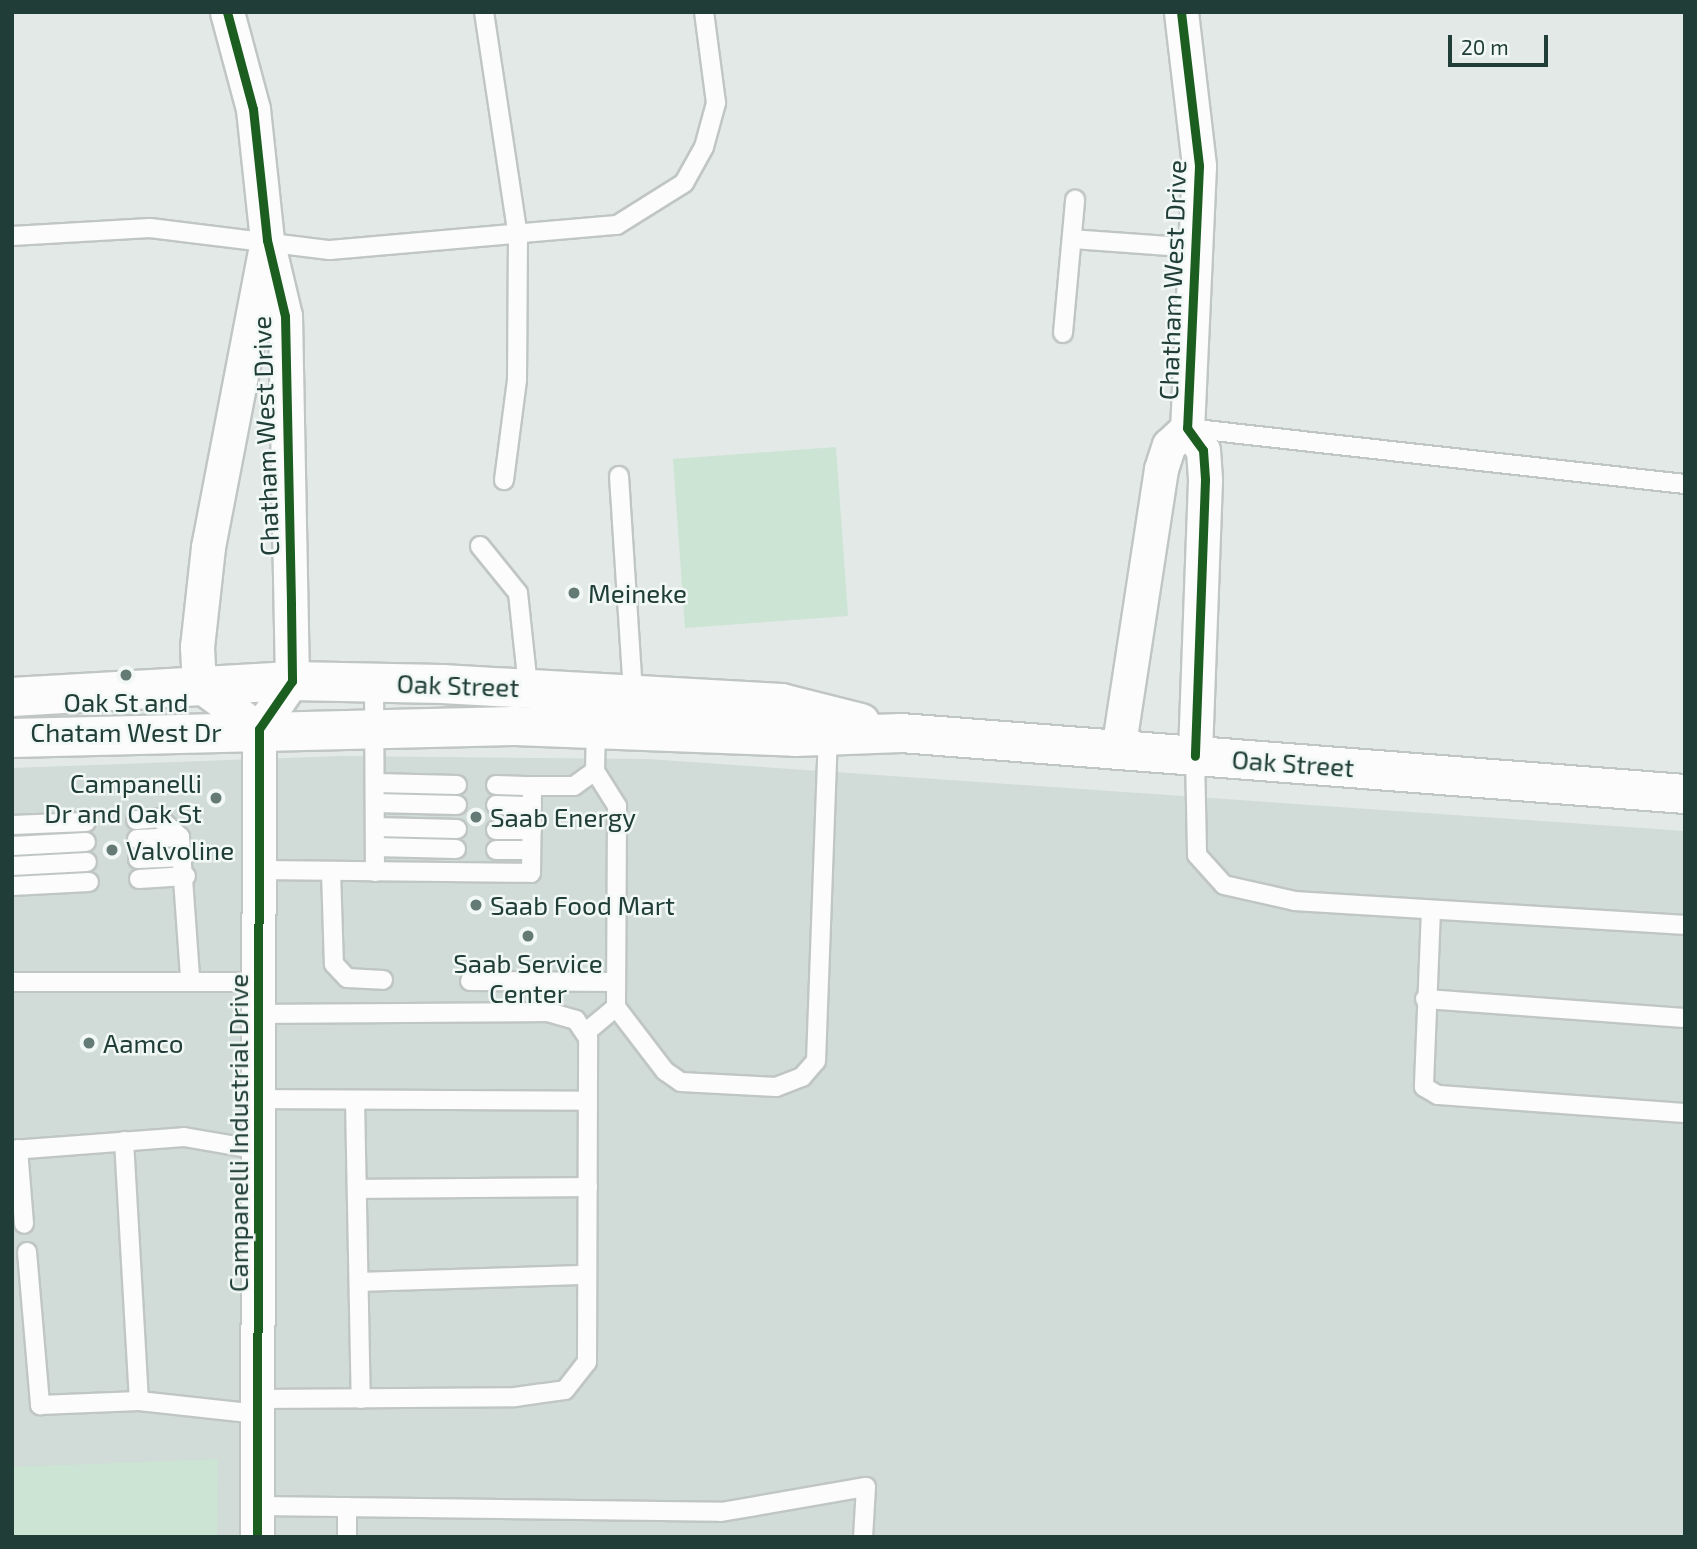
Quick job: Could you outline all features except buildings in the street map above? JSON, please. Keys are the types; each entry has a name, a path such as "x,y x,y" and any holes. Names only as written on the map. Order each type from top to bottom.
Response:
{"main road":[{"name":"Oak Street","path":"12,697 292,681 528,687 609,703 901,733 1685,794"},
{"name":"Oak Street","path":"12,738 259,729 375,728 609,703 781,703 829,725"}],"street":[{"name":"Chatham West Drive","path":"227,12 253,110 267,240 285,316 292,681"},
{"name":"Chatham West Drive","path":"1181,12 1196,115 1198,248 1187,428 1203,450 1205,480 1195,756"},
{"name":"Chatham West Drive","path":"199,685 208,547 267,240"},
{"name":"Chatham West Drive","path":"1118,750 1161,469 1169,445 1187,428"},
{"path":"199,685 259,729 292,681"},
{"name":"Campanelli Industrial Drive","path":"257,1521 261,870 259,729"}],"lane":[{"path":"484,12 518,237 517,380 504,480"},
{"path":"12,236 150,228 267,240 330,250 518,237 617,226 684,183 704,147 716,103 704,12"},
{"path":"1063,333 1075,200"},
{"path":"1072,239 1198,248"},
{"path":"1187,428 1685,484"},
{"path":"496,785 574,786 595,771 609,703 619,476"},
{"path":"480,546 518,593 528,687"},
{"path":"374,682 375,872"},
{"path":"595,771 617,806 616,1007 665,1071 681,1082 776,1087 802,1077 816,1061 829,725"},
{"path":"1195,756 1197,855 1224,885 1295,901 1685,925"},
{"path":"375,783 457,785"},
{"path":"261,870 531,873 532,786"},
{"path":"375,803 457,804"},
{"path":"496,805 532,806"},
{"path":"136,820 159,818 180,837 186,876 190,978"},
{"path":"12,825 86,822"},
{"path":"375,827 457,829"},
{"path":"496,830 531,830"},
{"path":"136,839 180,837"},
{"path":"12,846 86,842"},
{"path":"375,847 456,849"},
{"path":"496,850 531,850"},
{"path":"138,859 184,857"},
{"path":"12,866 88,862"},
{"path":"331,871 334,964 347,978 383,980"},
{"path":"139,878 186,876"},
{"path":"12,886 89,882"},
{"path":"1431,910 1420,1074 1424,1087 1438,1095 1685,1113"},
{"path":"12,982 190,978 260,998 548,1012 576,1020 585,1033 588,1101 587,1362 565,1390 361,1399 258,1407 139,1401 40,1405 27,1252"},
{"path":"470,981 616,982"},
{"path":"1425,999 1685,1018"},
{"path":"585,1033 616,1007"},
{"path":"259,1099 588,1101"},
{"path":"355,1100 361,1399"},
{"path":"24,1224 15,1149 184,1137 258,1150"},
{"path":"124,1141 139,1401"},
{"path":"357,1189 588,1187"},
{"path":"359,1282 587,1276"},
{"path":"257,1521 347,1507 721,1512 866,1487 863,1537"},
{"path":"347,1507 347,1537"}],"shaded area":[{"path":"341,756 648,759 1685,831 1685,1537 12,1537 12,768"}],"green space":[{"path":"836,447 848,616 685,628 673,459"},
{"path":"218,1459 217,1537 12,1537 12,1467"}],"cycle path":[{"path":"227,12 253,109 267,240 285,316 291,606 292,681 259,729 257,1537"},
{"path":"1181,12 1199,166 1187,428 1203,450 1205,480 1195,756"}],"place":[{"name":"Meineke","path":"574,593"},
{"name":"Oak St and Chatam West Dr","path":"126,675"},
{"name":"Campanelli Dr and Oak St","path":"216,798"},
{"name":"Saab Energy","path":"476,817"},
{"name":"Valvoline","path":"112,850"},
{"name":"Saab Food Mart","path":"476,905"},
{"name":"Saab Service Center","path":"528,936"},
{"name":"Aamco","path":"89,1043"}]}
